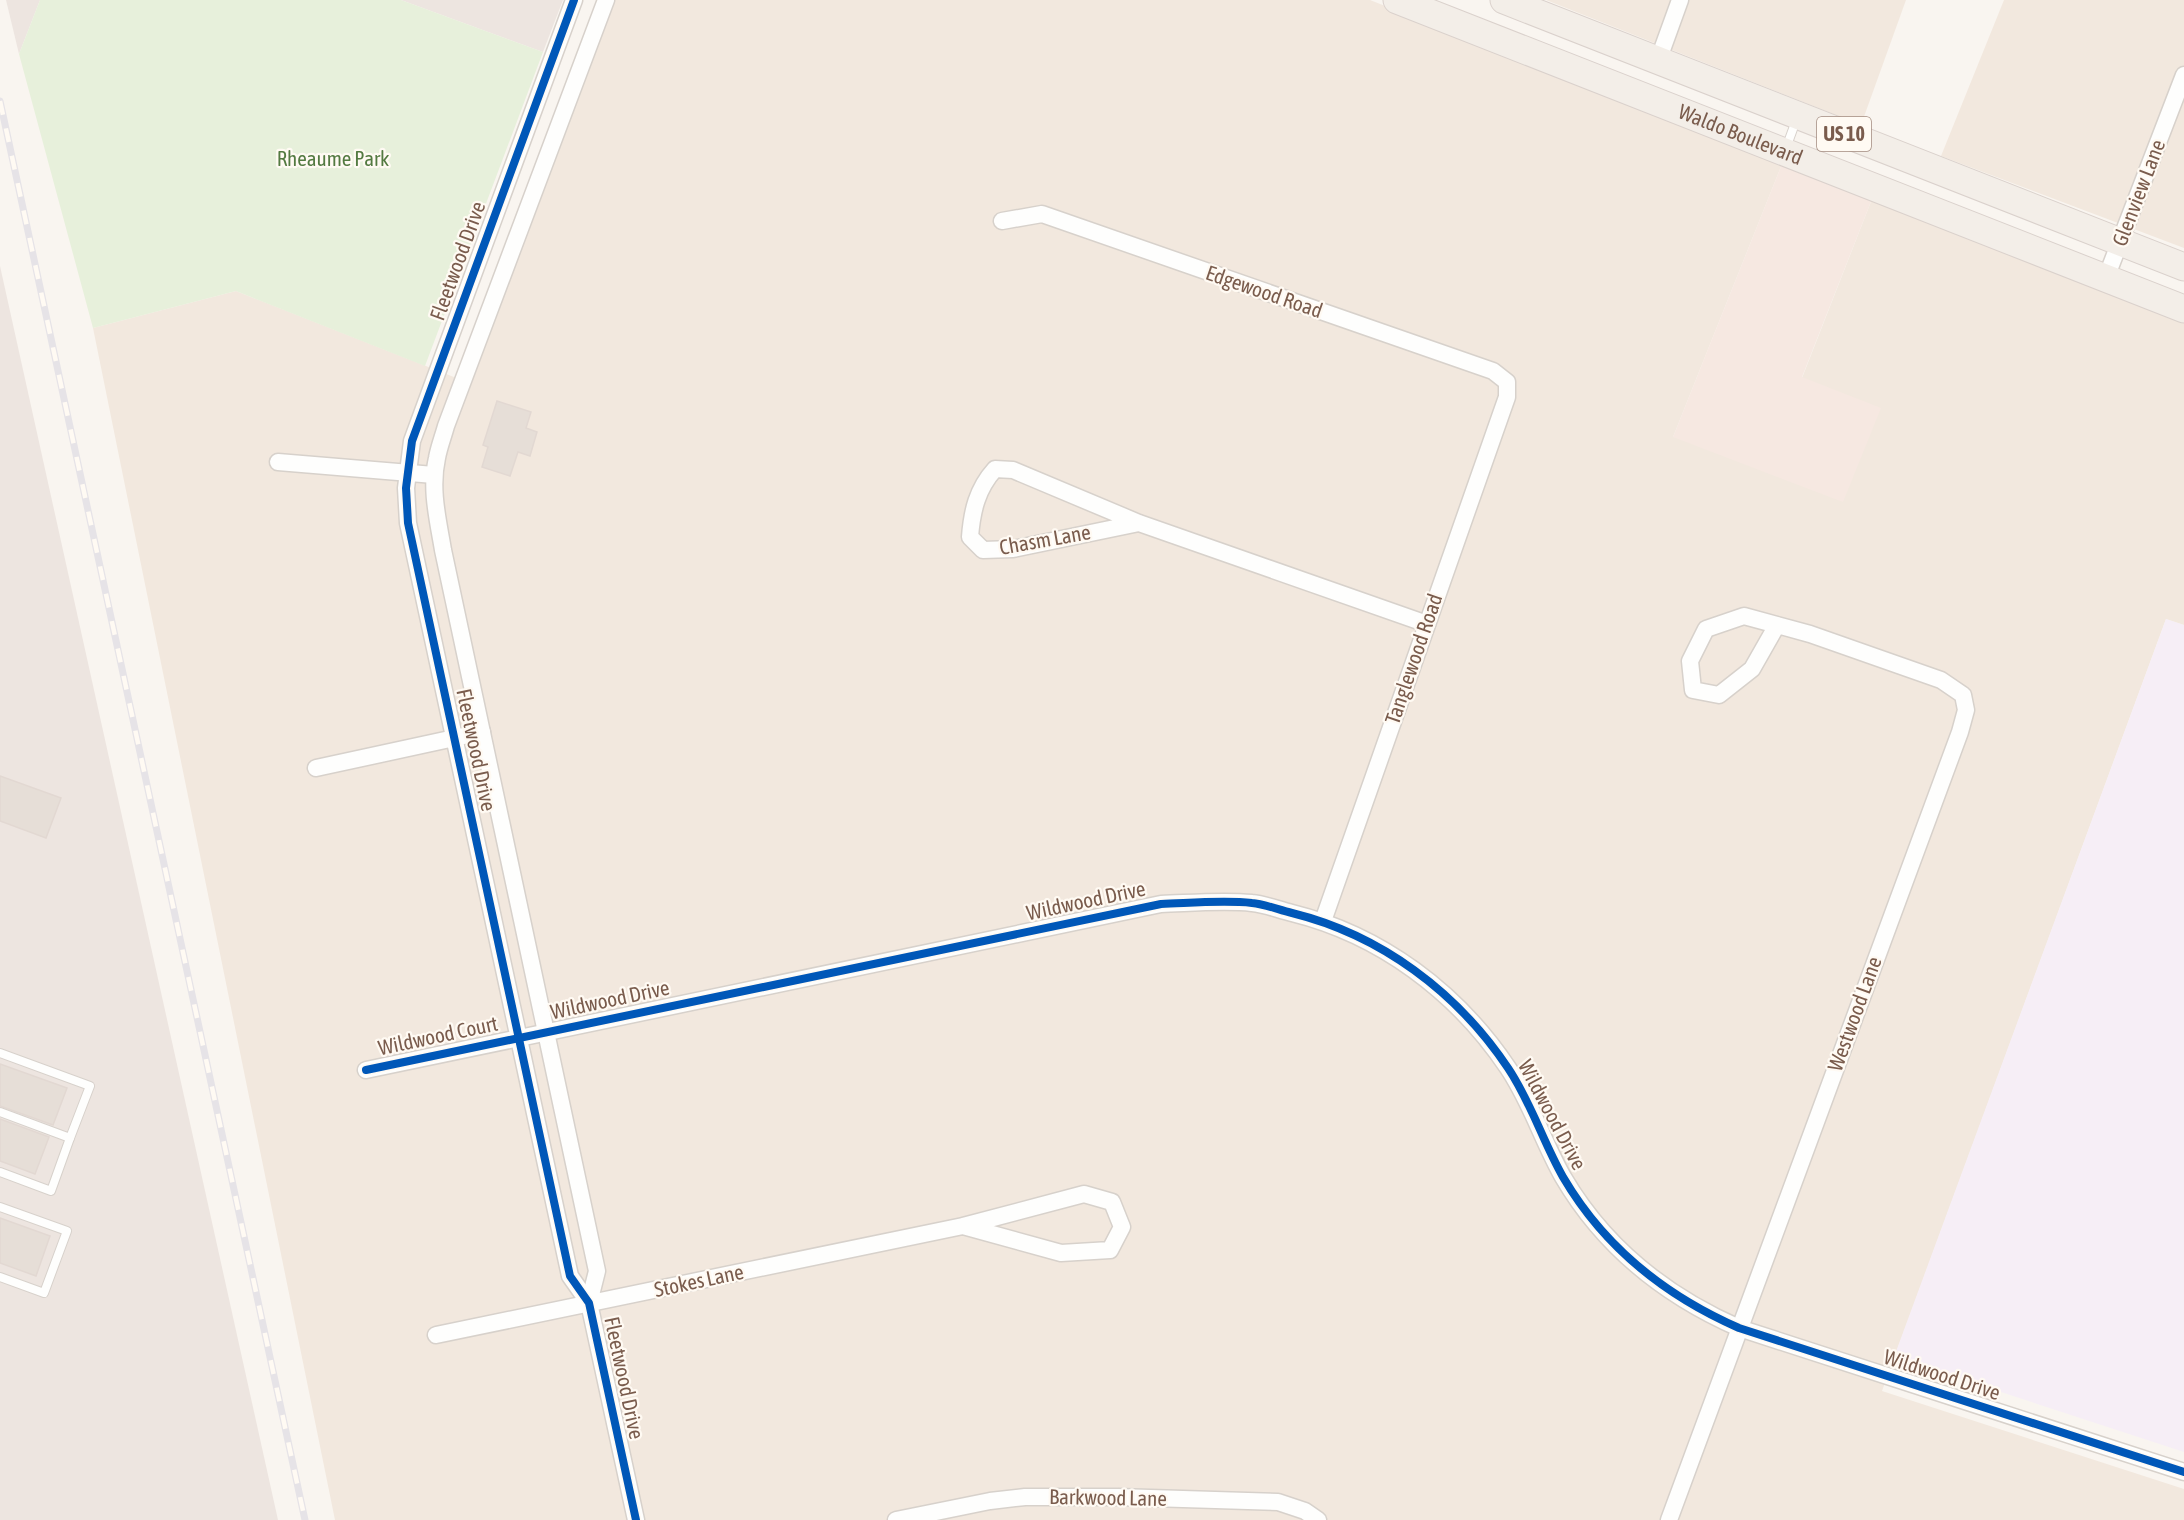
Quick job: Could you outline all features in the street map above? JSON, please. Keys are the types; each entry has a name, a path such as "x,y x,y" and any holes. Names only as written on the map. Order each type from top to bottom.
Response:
{"main road":[{"name":"Waldo Boulevard","path":"1396,0 2184,309"},
{"name":"Waldo Boulevard","path":"1504,0 2184,267"}],"street":[{"name":"Fleetwood Drive","path":"574,0 426,400 412,441 406,488 408,523 570,1276 589,1303 636,1520"},
{"name":"Fleetwood Drive","path":"589,1303 597,1271 443,550 435,502 434,475 436,458 446,426 606,0"},
{"path":"1658,61 1680,0"},
{"name":"Glenview Lane","path":"2106,278 2184,75"},
{"name":"Edgewood Road","path":"1002,221 1042,214 1493,372 1507,382 1507,397"},
{"name":"Tanglewood Road","path":"1323,921 1507,397"},
{"path":"278,462 434,475"},
{"name":"Chasm Lane","path":"1139,523 1013,549 983,550 970,537 972,512 983,482 995,469 1013,470 1139,523 1427,624"},
{"name":"Westwood Lane","path":"1669,1520 1952,754 1966,710 1963,694 1941,680 1810,634 1777,625 1744,616 1706,629 1690,661 1693,690 1719,695 1752,669 1777,625"},
{"path":"316,768 482,732"},
{"name":"Wildwood Drive","path":"518,1038 1161,904 1253,903 1323,921 1349,931 1407,963 1458,1005 1509,1069 1563,1176 1581,1206 1623,1253 1686,1302 1739,1328 2184,1472"},
{"name":"Wildwood Court","path":"366,1070 518,1038"},
{"name":"Stokes Lane","path":"435,1335 963,1226 1084,1194 1112,1202 1122,1227 1110,1250 1061,1253 963,1226"},
{"name":"Barkwood Lane","path":"896,1520 931,1516 1025,1497 1118,1497 1278,1502 1305,1511 1318,1520"}],"lane":[{"path":"1785,152 1798,117"},
{"path":"0,1053 90,1086 51,1191 0,1172"},
{"path":"0,1112 70,1138"},
{"path":"0,1207 67,1231 44,1293 0,1277"}],"shaded area":[{"path":"6,0 40,0 19,54"},
{"path":"401,0 563,0 543,52"},
{"path":"613,0 1370,0 1782,164 1673,437 1802,378 1872,199 2184,323 2184,625 2166,619 1882,1391 2184,1489 2184,1520 335,1520 93,328 236,291 469,383"},
{"path":"1546,0 1906,0 1861,125"},
{"path":"2004,0 2184,0 2184,248 1941,156"},
{"path":"1782,164 1872,199 1802,377 1881,408 1843,502 1673,437"},
{"path":"0,266 278,1520 0,1520"},
{"path":"2166,619 2184,625 2184,1452 1894,1357"}],"green space":[{"name":"Rheaume Park","path":"40,0 401,0 543,52 425,366 236,291 93,328 19,54"}],"building":[{"path":"497,401 531,412 526,428 537,432 530,456 518,452 510,476 482,467 488,447 483,445"},
{"path":"0,776 61,798 46,838 0,821"},
{"path":"0,1064 67,1088 53,1125 0,1106"},
{"path":"0,1119 49,1137 35,1174 0,1161"},
{"path":"0,1218 50,1236 36,1276 0,1263"}],"railway":[{"path":"0,101 305,1520"}],"cycle path":[{"path":"574,0 412,441 406,488 408,523 570,1276 589,1303 636,1520"},
{"path":"366,1070 1161,904 1230,902 1262,905 1325,923 1356,936 1414,970 1441,991 1488,1040 1508,1068 1563,1177 1579,1202 1617,1247 1639,1267 1686,1301 1739,1328 2184,1472"}]}
